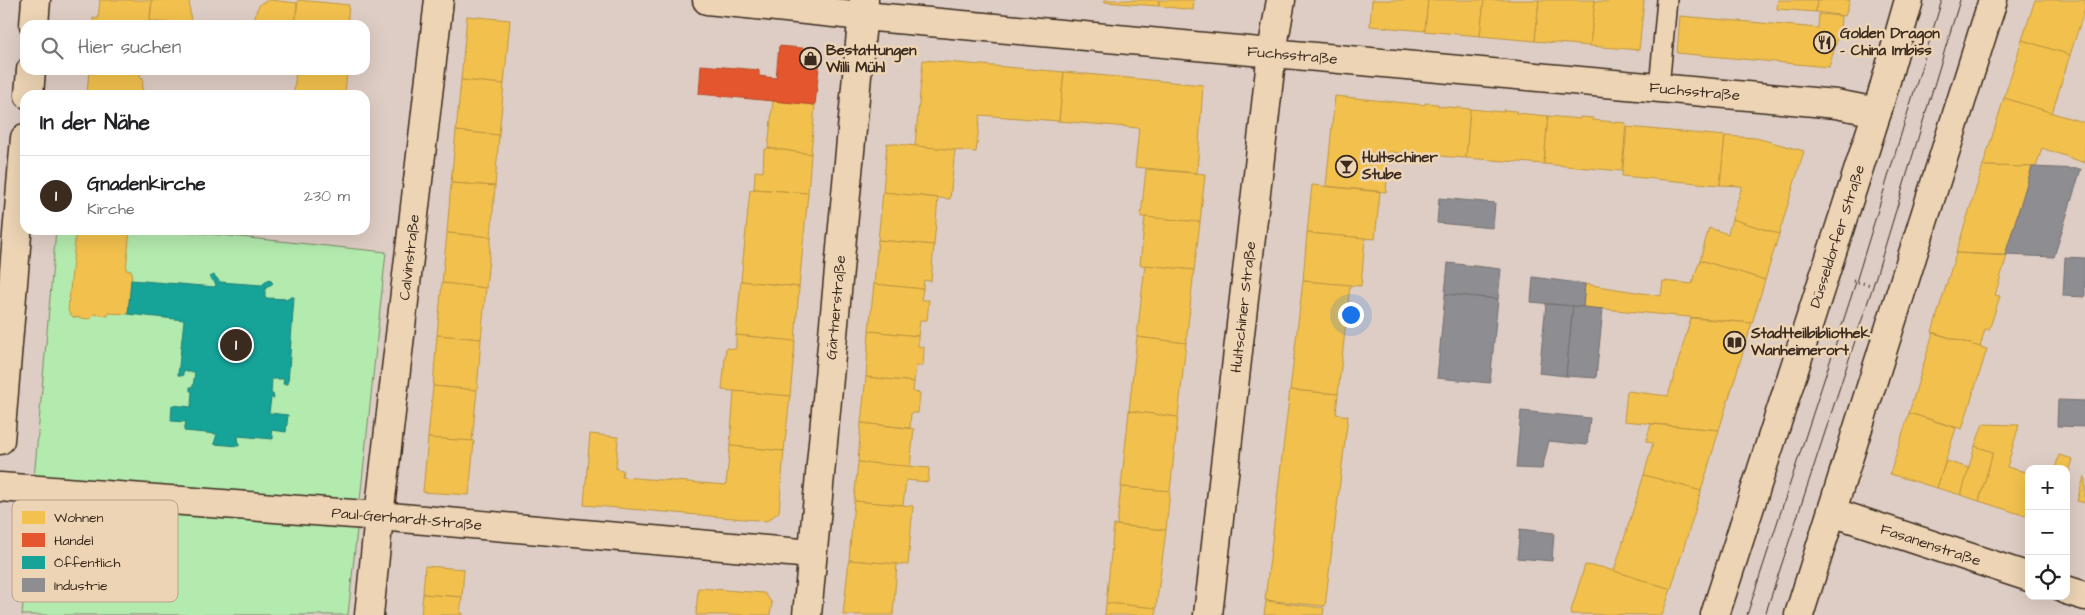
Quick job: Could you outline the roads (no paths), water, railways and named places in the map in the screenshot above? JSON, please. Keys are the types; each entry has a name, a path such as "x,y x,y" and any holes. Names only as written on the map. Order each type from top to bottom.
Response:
{"street":[{"path":"34,20 36,0"},
{"name":"Calvinstraße","path":"370,615 379,516 439,0"},
{"name":"Fuchsstraße","path":"707,0 864,8 1272,52 1836,104 1877,112"},
{"name":"Hultschiner Straße","path":"1208,615 1272,52 1281,0"},
{"name":"Düsseldorfer Straße","path":"1715,615 1877,112 1909,0"},
{"path":"1799,615 1993,0"},
{"name":"Gärtnerstraße","path":"807,615 864,8"},
{"path":"29,90 31,75"},
{"path":"0,440 20,198"},
{"name":"Paul-Gerhardt-Straße","path":"0,487 170,500"},
{"name":"Paul-Gerhardt-Straße","path":"178,501 379,516 812,554"},
{"name":"Fasanenstraße","path":"1832,512 2025,576"},
{"path":"2070,591 2085,596"}],"lane":[{"path":"1659,88 1667,0"}],"tram line":[{"path":"1747,615 1856,282 1942,0"},
{"path":"1765,615 1873,286 1960,0"}],"place":[{"name":"Golden Dragon - China Imbiss","path":"1824,42"},
{"name":"Bestattungen Willi Mühl","path":"810,59"},
{"name":"Hultschiner Stube","path":"1346,166"},
{"name":"Stadtteilbibliothek Wanheimerort","path":"1735,342"},
{"name":"Gnadenkirche","path":"236,345"}]}
